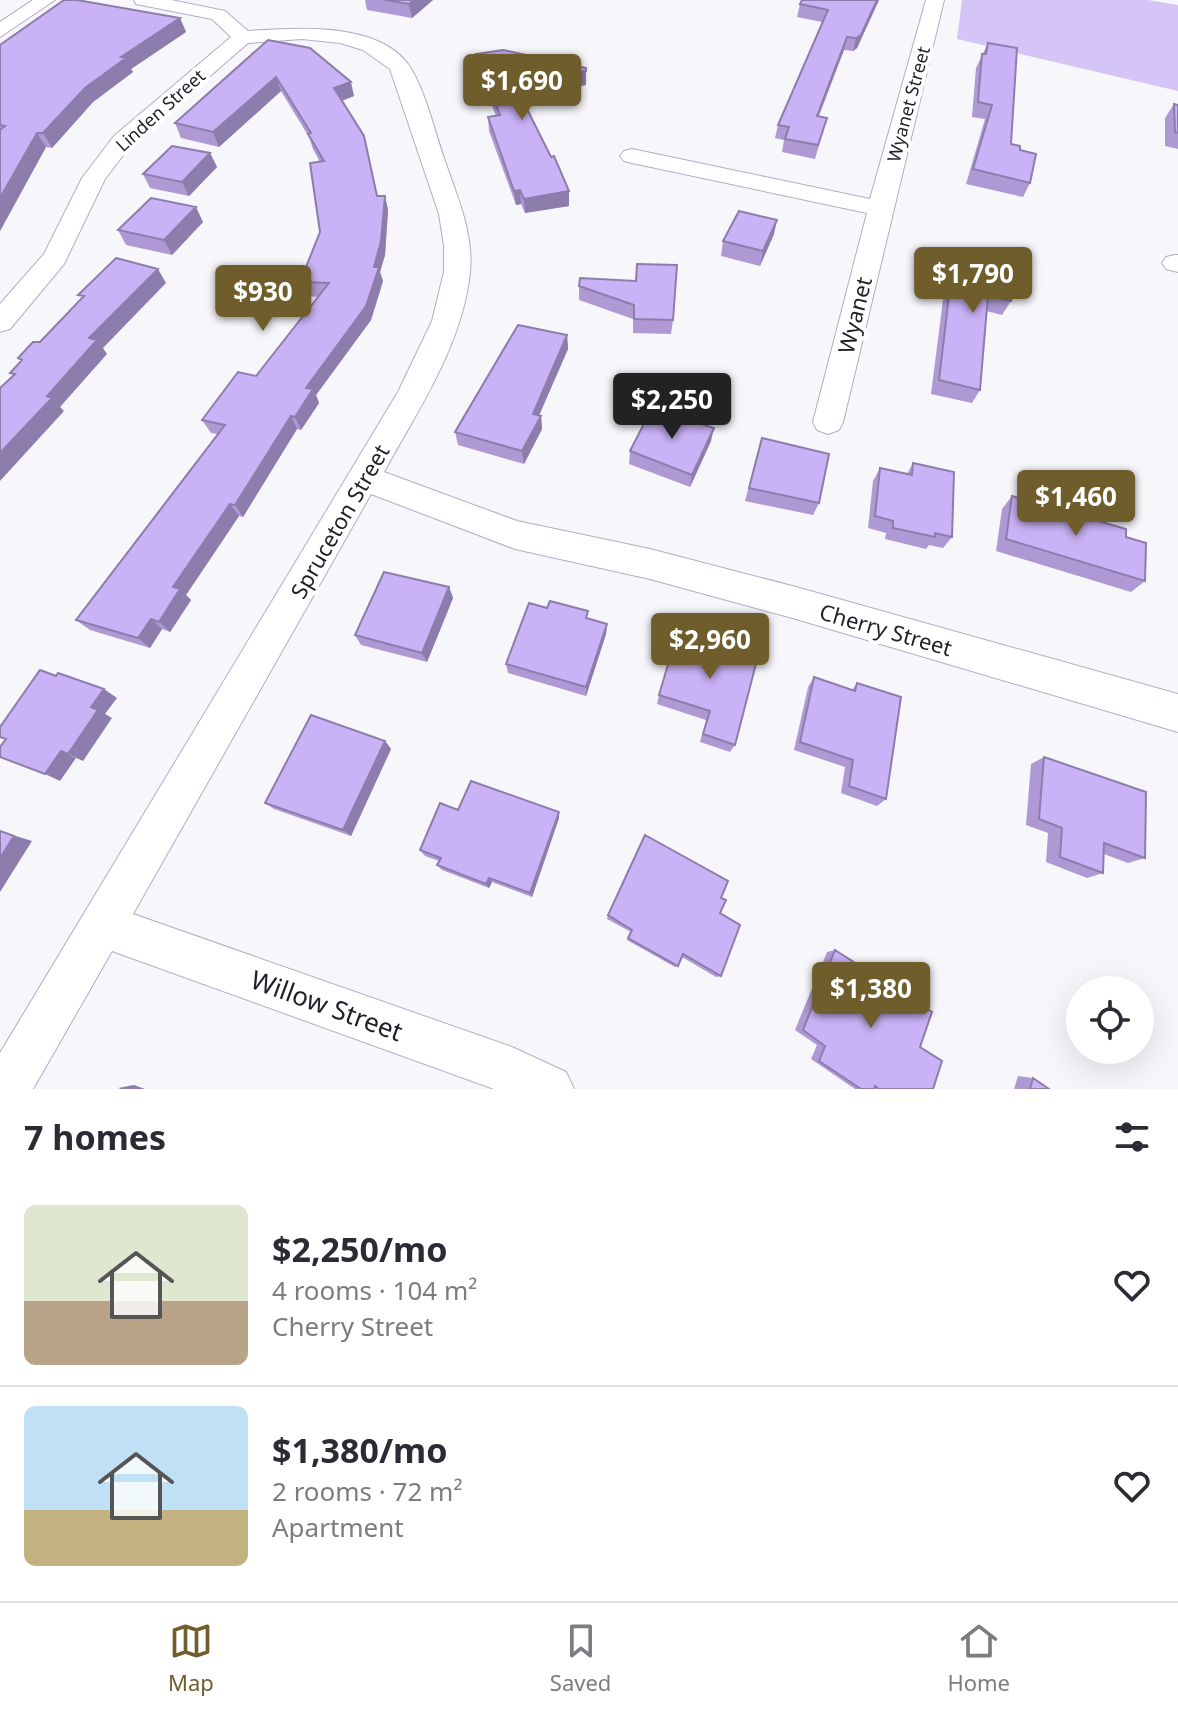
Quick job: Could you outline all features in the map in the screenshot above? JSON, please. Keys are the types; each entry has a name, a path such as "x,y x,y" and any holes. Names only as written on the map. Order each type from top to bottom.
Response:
{"street":[{"path":"0,31 46,0"},
{"path":"143,0 218,15 243,37"},
{"name":"Wyanet Street","path":"880,208 935,0"},
{"name":"Spruceton Street","path":"6,1089 365,478 412,395 446,321 457,272 457,246 451,214 399,66 370,46 322,33 243,37"},
{"name":"Linden Street","path":"0,322 55,258 94,178 122,141 243,37"},
{"path":"632,156 880,208"},
{"name":"Wyanet","path":"828,422 880,208"},
{"name":"Cherry Street","path":"365,478 515,535 650,564 796,603 1178,713"},
{"name":"Willow Street","path":"104,926 512,1071 549,1089"}],"shaded area":[{"path":"962,0 1148,0 1178,5 1178,91 957,39"}],"building":[{"path":"64,0 180,18 121,57 126,58 85,88 43,133 37,133 0,198 0,130 5,126 0,125 0,45"},
{"path":"385,0 414,0 409,4"},
{"path":"802,0 877,0 861,35 847,37 817,116 827,118 818,145 785,139 789,127 778,125 828,10 800,4"},
{"path":"268,40 310,48 351,82 334,88 364,136 377,196 385,196 381,241 374,267 379,267 366,306 306,388 313,389 295,417 291,416 235,505 230,504 173,587 180,589 159,622 151,619 138,638 76,620 225,425 202,420 238,372 256,376 329,283 300,282 320,232 310,163 324,161 308,134 311,133 276,77 213,132 175,123"},
{"path":"988,43 1017,48 1011,144 1036,154 1030,183 973,169 992,105 978,102 982,54 986,54"},
{"path":"503,50 586,68 586,71 513,81 551,157 554,156 569,191 524,199 520,190 514,191 488,117 500,115 476,54"},
{"path":"1174,104 1178,105 1178,133 1175,132"},
{"path":"172,146 210,153 182,182 143,174"},
{"path":"151,198 196,207 164,240 118,230"},
{"path":"739,211 777,220 763,251 723,241"},
{"path":"977,250 1017,259 1011,301 988,295 980,390 939,380 953,262 974,267"},
{"path":"116,258 158,269 89,338 97,340 47,396 52,398 0,453 0,388 15,374 10,373 22,360 18,358 33,342 40,342 84,296 78,295"},
{"path":"637,264 677,265 673,320 634,319 634,305 579,286 580,278 636,281"},
{"path":"518,325 567,335 533,414 541,416 522,451 455,432"},
{"path":"652,408 714,428 692,475 630,451"},
{"path":"762,438 829,454 819,503 749,488"},
{"path":"913,463 954,472 952,537 935,533 935,537 893,528 893,521 875,516 880,468 912,475"},
{"path":"1012,496 1126,529 1126,537 1146,543 1145,581 1006,539"},
{"path":"384,572 449,587 422,653 355,635"},
{"path":"550,601 588,611 586,618 607,624 586,687 506,664 529,603 547,608"},
{"path":"679,627 726,641 724,646 758,656 735,745 703,734 710,711 659,695"},
{"path":"40,670 104,689 91,707 98,710 68,754 61,751 45,774 0,757 0,747 6,739 0,737 0,727"},
{"path":"814,677 855,691 857,683 901,697 886,799 849,786 853,760 800,742"},
{"path":"311,715 385,741 343,830 265,803"},
{"path":"1044,757 1146,792 1145,858 1104,843 1103,873 1060,857 1062,828 1039,819"},
{"path":"471,781 559,812 530,893 489,878 486,884 437,865 441,858 420,850 440,803 458,810"},
{"path":"0,831 14,836 0,858"},
{"path":"645,835 728,881 721,898 726,900 720,913 740,925 721,976 683,954 678,966 628,938 632,930 608,915"},
{"path":"835,950 932,1012 920,1047 942,1061 933,1089 879,1089 875,1086 874,1089 861,1089 819,1061 825,1046 803,1030"},
{"path":"1033,1078 1049,1089 1030,1089"}]}
